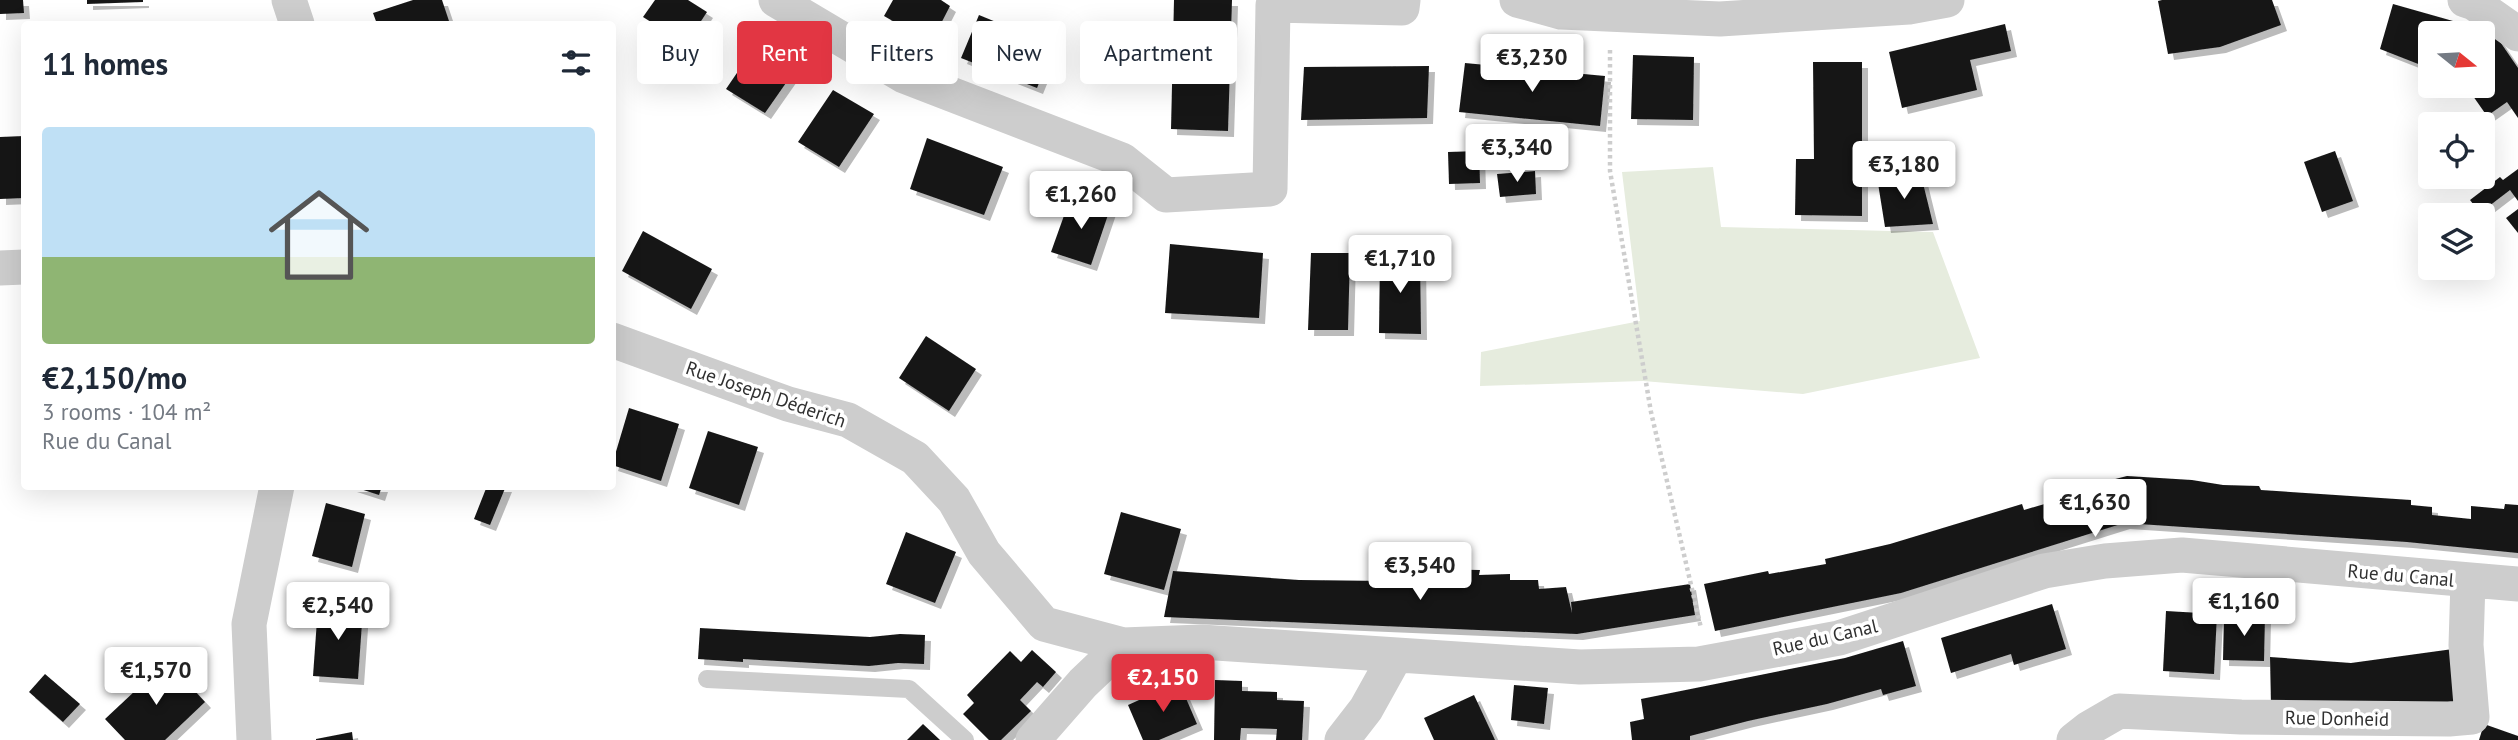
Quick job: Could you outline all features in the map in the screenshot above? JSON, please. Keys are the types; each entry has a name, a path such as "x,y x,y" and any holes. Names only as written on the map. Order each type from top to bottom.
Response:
{"street":[{"path":"289,0 295,21"},
{"path":"776,0 904,76 1122,160 1166,195 1270,189 1273,5 1402,8 1403,0"},
{"path":"1517,0 1561,12 1720,19 1909,7 1947,0"},
{"path":"2465,0 2474,3 2518,34"},
{"path":"0,268 21,267"},
{"name":"Rue Joseph Déderich","path":"616,341 788,404 848,420 915,458 954,500 984,553 1044,624 1124,645"},
{"path":"254,740 249,624 276,490"},
{"name":"Rue du Canal","path":"1124,645 1201,642 1580,667 1709,662 1839,638 2044,571 2105,561 2182,555 2518,584"},
{"name":"Rue Donheid","path":"2074,740 2119,711 2241,717 2472,717 2466,645 2468,581"},
{"path":"1032,740 1083,683 1124,645"},
{"path":"1342,740 1366,709 1396,655"}],"lane":[{"path":"708,679 909,689 965,740"}],"path":[{"path":"1610,15 1611,172 1651,412 1709,662"}],"shaded area":[{"path":"1713,167 1721,227 1933,232 1980,358 1803,394 1643,381 1480,386 1481,352 1640,321 1622,172"}],"building":[{"path":"0,0 23,0 24,13 0,14"},
{"path":"87,0 143,0 143,2 87,4"},
{"path":"413,0 442,0 449,21 376,21 373,13"},
{"path":"655,0 688,0 707,12 701,21 649,21 643,17"},
{"path":"893,0 941,0 950,6 942,21 893,21 884,16"},
{"path":"1174,0 1232,0 1231,21 1174,21"},
{"path":"2272,0 2281,25 2220,47 2168,54 2158,1"},
{"path":"2393,4 2453,21 2418,21 2418,64 2380,49"},
{"path":"979,15 994,21 976,21"},
{"path":"2005,24 2011,51 1970,60 1977,90 1902,108 1889,52"},
{"path":"972,32 972,62 961,58"},
{"path":"2496,36 2518,68 2518,118 2507,102 2493,112 2484,112 2474,98 2496,98"},
{"path":"1633,55 1694,57 1693,120 1631,119"},
{"path":"1813,62 1862,62 1862,216 1795,215 1796,159 1814,159"},
{"path":"1465,63 1605,76 1600,126 1459,112"},
{"path":"1429,66 1427,118 1301,120 1304,67"},
{"path":"737,73 737,84 785,84 765,113 726,89"},
{"path":"1172,84 1229,84 1228,131 1171,129"},
{"path":"833,90 874,114 839,167 798,142"},
{"path":"21,136 21,198 0,199 0,137"},
{"path":"927,138 1003,167 984,215 910,189"},
{"path":"1479,151 1480,183 1449,184 1448,152"},
{"path":"2335,151 2353,201 2322,212 2304,162"},
{"path":"2518,169 2518,201 2510,190 2493,203 2472,203 2470,200 2484,189 2495,189 2495,181 2500,177 2503,180"},
{"path":"1535,171 1536,194 1500,197 1497,174"},
{"path":"1921,175 1933,224 1885,227 1877,177"},
{"path":"1071,196 1110,209 1091,265 1051,252"},
{"path":"2518,209 2518,233 2506,218"},
{"path":"643,231 712,269 691,309 622,271"},
{"path":"1170,244 1263,253 1259,318 1165,313"},
{"path":"1311,253 1350,253 1348,330 1308,330"},
{"path":"1380,255 1420,256 1421,334 1379,333"},
{"path":"926,336 976,369 949,411 899,378"},
{"path":"629,408 679,424 661,481 616,466 616,452"},
{"path":"708,431 758,447 739,505 689,488"},
{"path":"2127,476 2259,486 2261,490 2411,500 2411,505 2432,507 2432,515 2471,519 2471,506 2504,509 2505,504 2518,505 2518,553 2407,542 2124,523 1901,593 1715,631 1704,584 1768,571 1769,574 1826,564 1825,559 1890,544 2022,504 2024,510 2082,493 2080,488"},
{"path":"363,490 381,490 379,495"},
{"path":"485,490 504,490 490,525 474,519"},
{"path":"326,503 365,514 352,567 312,556"},
{"path":"1121,512 1181,529 1164,590 1104,574"},
{"path":"906,532 956,552 935,603 886,584"},
{"path":"1390,565 1420,565 1420,569 1480,570 1479,575 1510,574 1510,580 1538,580 1539,589 1566,587 1572,613 1571,602 1690,584 1695,615 1577,634 1164,617 1173,571 1299,580 1389,581"},
{"path":"2052,604 2066,649 2014,665 2011,654 1951,673 1941,638"},
{"path":"318,606 363,609 358,679 313,676"},
{"path":"2166,611 2217,614 2214,674 2163,671"},
{"path":"2224,614 2265,615 2264,661 2223,660"},
{"path":"700,628 870,637 925,635 924,664 869,666 698,659"},
{"path":"1903,641 1916,686 1883,695 1881,689 1690,736 1690,740 1632,740 1630,722 1644,719 1641,699 1845,658"},
{"path":"2453,649 2460,706 2271,705 2270,657 2351,663"},
{"path":"1032,650 1056,672 1043,687 1037,682 1020,700 1031,711 1001,740 989,740 963,714 974,703 967,695 1010,651 1021,662"},
{"path":"167,661 205,702 165,740 125,740 105,719"},
{"path":"45,674 80,704 63,722 29,692"},
{"path":"1215,680 1242,681 1242,691 1277,692 1277,700 1304,701 1302,740 1276,740 1277,729 1241,728 1240,740 1214,740"},
{"path":"1179,682 1197,724 1159,740 1143,740 1128,705"},
{"path":"1514,685 1548,688 1544,724 1511,720"},
{"path":"1474,695 1495,740 1434,740 1424,718"},
{"path":"923,724 940,740 907,740"},
{"path":"2484,724 2518,736 2518,740 2479,740"},
{"path":"352,732 353,740 316,740 316,739"}]}
